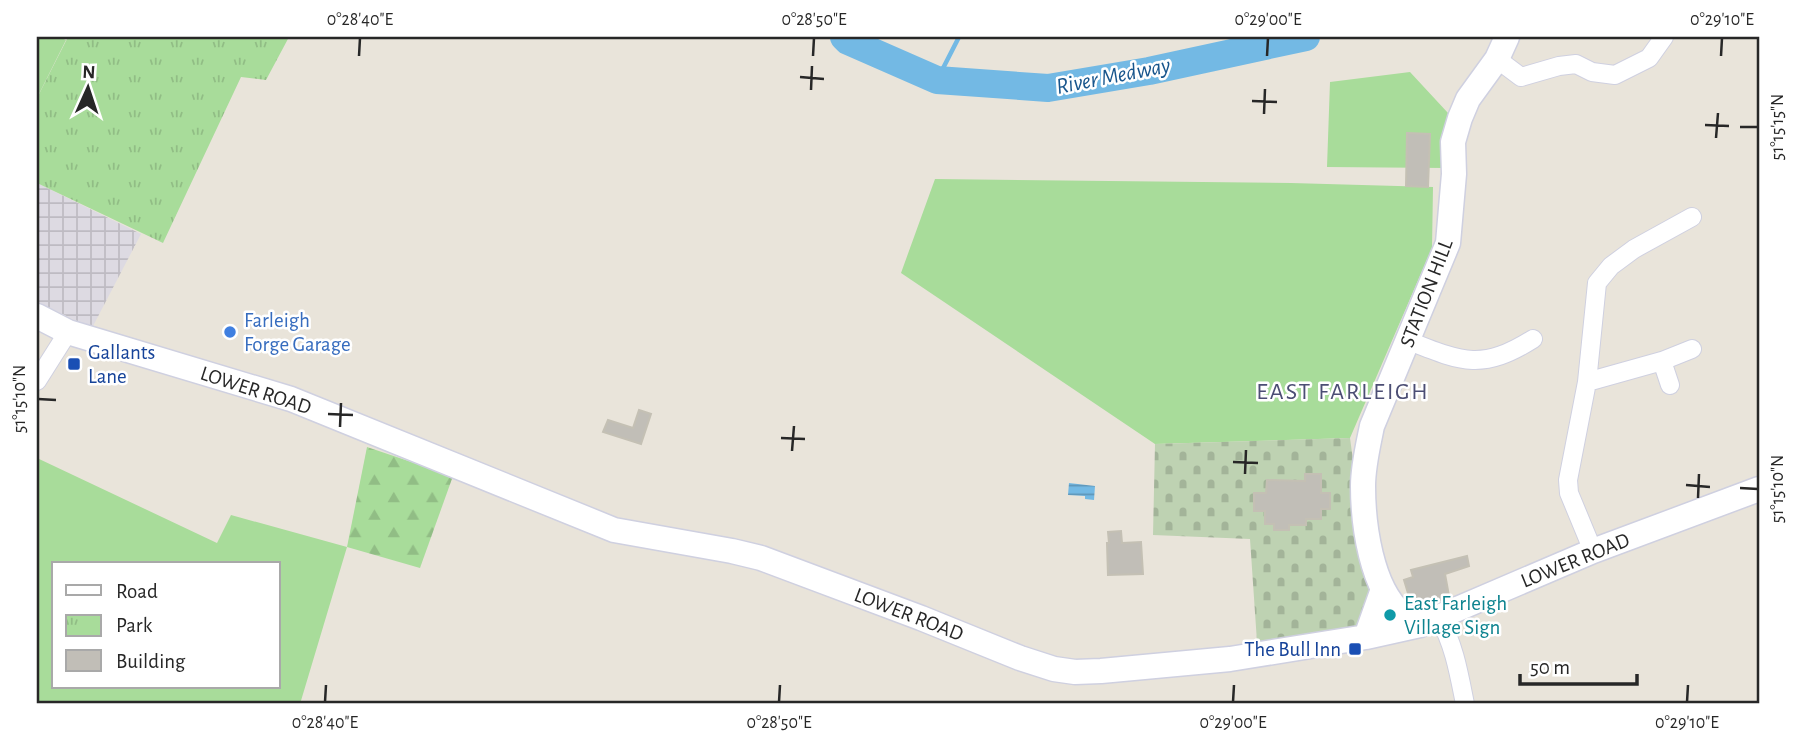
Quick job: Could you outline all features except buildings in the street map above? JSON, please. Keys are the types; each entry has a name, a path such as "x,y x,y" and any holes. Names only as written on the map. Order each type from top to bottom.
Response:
{"main road":[{"name":"STATION HILL","path":"1430,621 1402,615 1383,589 1371,557 1368,537 1363,486 1366,454 1372,426 1448,243 1454,174 1453,142 1460,118 1468,99 1503,46"},
{"name":"LOWER ROAD","path":"37,316 68,332 291,399 614,530 761,558 1020,658 1075,672 1230,659 1366,637 1430,621 1593,551 1759,489"},
{"path":"1366,637 1383,589"}],"street":[{"path":"1503,46 1521,77 1576,64 1592,72 1615,75 1649,58 1664,37"},
{"path":"1593,551 1569,493 1568,480 1587,382 1597,284 1611,266 1634,249 1692,217"},
{"path":"37,381 68,332"},
{"path":"1409,341 1446,356 1474,361 1516,358 1533,339"},
{"path":"1587,382 1662,361 1692,349"},
{"path":"1662,361 1670,385"},
{"path":"1430,621 1447,633 1465,704"}],"shaded area":[{"path":"37,183 141,234 92,328 37,302"}],"green space":[{"path":"37,37 59,37 66,40 37,98"},
{"path":"68,37 289,37 266,80 241,77 163,243 37,183 37,98"},
{"path":"1410,72 1448,113 1445,168 1327,167 1330,82"},
{"path":"935,179 1433,187 1432,248 1350,438 1155,444 901,273"},
{"path":"1350,438 1373,607 1362,624 1257,642 1250,539 1153,535 1155,444"},
{"path":"367,447 453,476 420,568 347,547"},
{"path":"37,458 217,543 231,515 347,547 300,704 37,704"}],"water":[{"path":"1069,483 1095,486 1094,500 1085,499 1085,496 1068,495"}],"waterway":[{"name":"River Medway","path":"844,37 937,80 1048,88 1149,71 1306,37"},
{"path":"937,80 959,37"}],"place":[{"name":"Farleigh Forge Garage","path":"230,332"},
{"name":"Gallants Lane","path":"74,364"},
{"name":"East Farleigh Village Sign","path":"1390,615"},
{"name":"The Bull Inn","path":"1355,649"}],"district":[{"name":"EAST FARLEIGH","path":"1343,391"}]}
